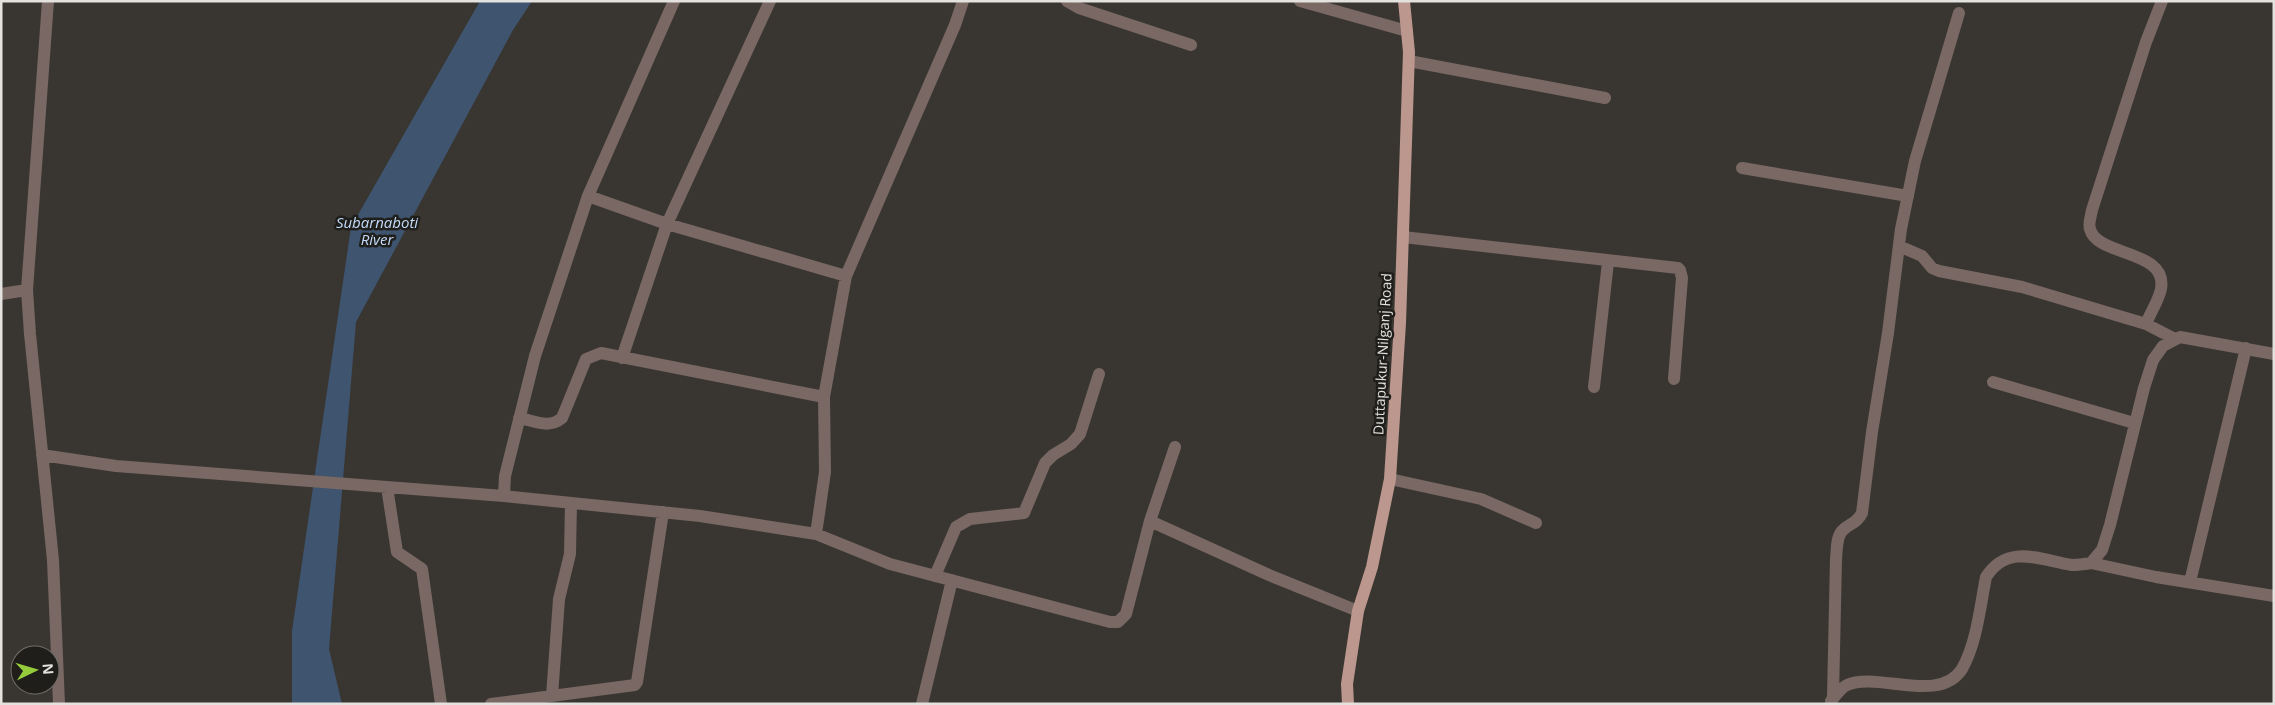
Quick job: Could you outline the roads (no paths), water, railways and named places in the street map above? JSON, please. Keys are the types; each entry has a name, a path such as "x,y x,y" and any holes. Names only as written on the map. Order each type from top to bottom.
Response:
{"main road":[{"name":"Duttapukur-Nilganj Road","path":"1348,704 1347,684 1358,611 1372,567 1390,479 1400,323 1403,237 1408,61 1404,1"}],"street":[{"path":"48,1 27,290 53,560 59,704"},
{"path":"504,496 505,476 534,356 588,196 674,1"},
{"path":"622,358 667,224 770,1"},
{"path":"816,534 825,472 824,397 846,276 955,25 963,1"},
{"path":"1067,1 1079,8 1191,44"},
{"path":"1300,1 1407,31"},
{"path":"2146,324 2161,289 2157,270 2150,264 2096,240 2089,228 2092,210 2162,1"},
{"path":"1832,701 1838,539 1843,530 1858,522 1862,513 1872,432 1908,196 1915,161 1959,13"},
{"path":"1408,61 1605,98"},
{"path":"1742,168 1908,196"},
{"path":"588,196 667,224 846,276"},
{"path":"1403,237 1608,262 1671,266 1680,270 1682,278 1674,379"},
{"path":"1899,246 1922,256 1932,268 1939,271 2022,287 2146,324 2174,340"},
{"path":"1594,387 1608,262"},
{"path":"1,294 27,290"},
{"path":"2091,563 2102,550 2110,525 2134,423 2153,360 2164,346 2180,337 2274,354"},
{"path":"2190,582 2246,348"},
{"path":"519,418 548,425 556,423 562,418 586,359 600,353 824,397"},
{"path":"935,576 956,527 961,522 970,519 1024,513 1045,463 1053,455 1071,444 1080,434 1099,374"},
{"path":"1994,382 2134,423"},
{"path":"42,455 116,466 504,496 663,512 816,534 890,564 1110,622 1118,622 1126,614 1150,521 1175,447"},
{"path":"1390,479 1481,499 1536,524"},
{"path":"387,487 397,552 422,569 441,704"},
{"path":"552,696 560,599 570,554 571,503"},
{"path":"491,704 635,685 663,512"},
{"path":"1150,521 1269,575 1358,611"},
{"path":"1832,701 1847,685 1861,682 1911,688 1936,687 1952,682 1962,670 1971,648 1986,577 1992,568 2003,560 2026,555 2074,565 2091,563 2274,596"},
{"path":"922,704 952,580"}],"water":[{"name":"Subarnaboti River","path":"480,1 532,1 513,30 356,322 329,649 342,704 292,704 292,631 351,227"}]}
